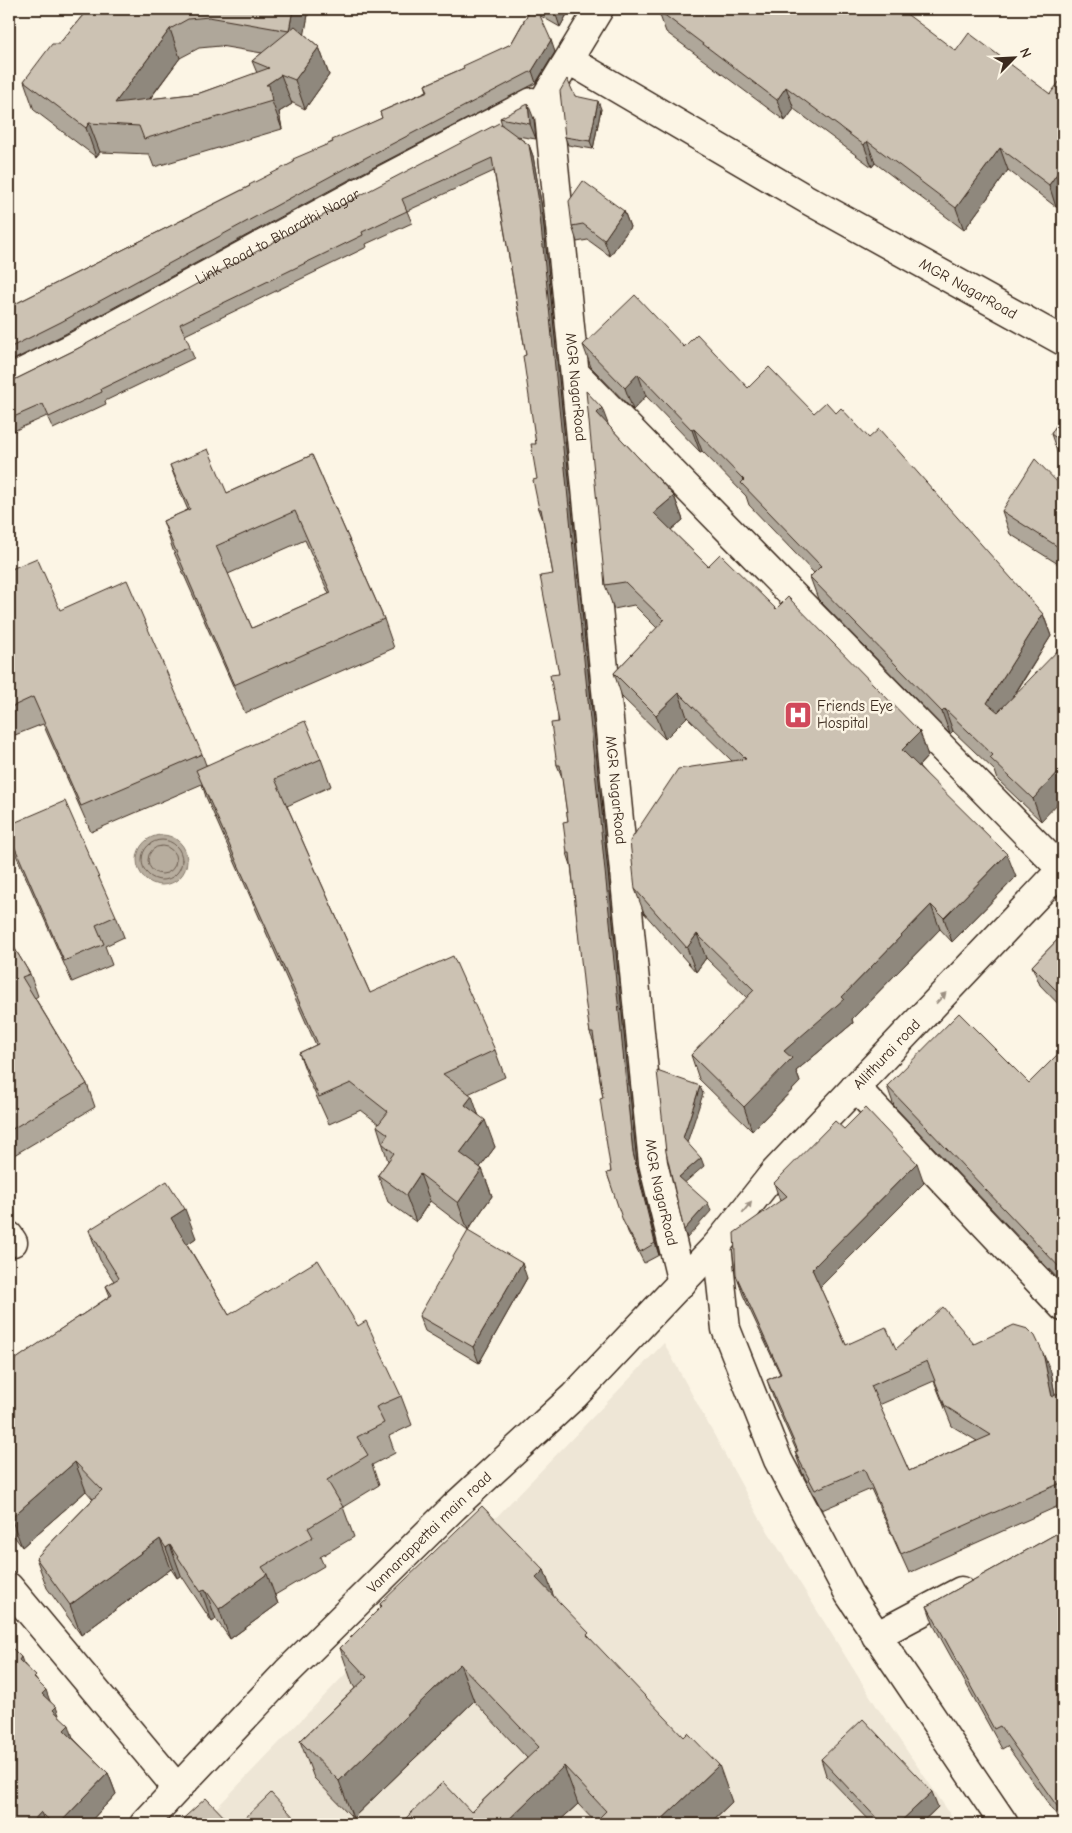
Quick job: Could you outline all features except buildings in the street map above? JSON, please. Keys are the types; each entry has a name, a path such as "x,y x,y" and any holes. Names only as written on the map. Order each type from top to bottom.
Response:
{"street":[{"path":"547,95 599,9"},
{"name":"MGR NagarRoad","path":"569,60 808,200 1063,341"},
{"name":"MGR NagarRoad","path":"547,95 653,1163 682,1283"},
{"name":"Link Road to Bharathi Nagar","path":"9,379 72,348 354,195 547,95"},
{"path":"576,374 1063,870"},
{"name":"Allithurai road","path":"717,1245 774,1173 1063,870"},
{"path":"856,1088 1063,1307"},
{"path":"717,1245 726,1329 778,1460 849,1594 1004,1824"},
{"name":"Vannarappettai main road","path":"144,1824 287,1672 454,1507 574,1396 717,1245"},
{"path":"876,1636 987,1578"},
{"path":"9,1587 178,1788"}],"shaded area":[{"path":"664,1343 759,1517 877,1707 957,1824 201,1824"}],"water":[{"path":"157,835 167,835 180,842 187,855 187,865 180,878 167,885 157,885 148,881 141,874 137,865 137,855 141,846 148,839"}],"place":[{"name":"Friends Eye Hospital","path":"798,715"}]}
